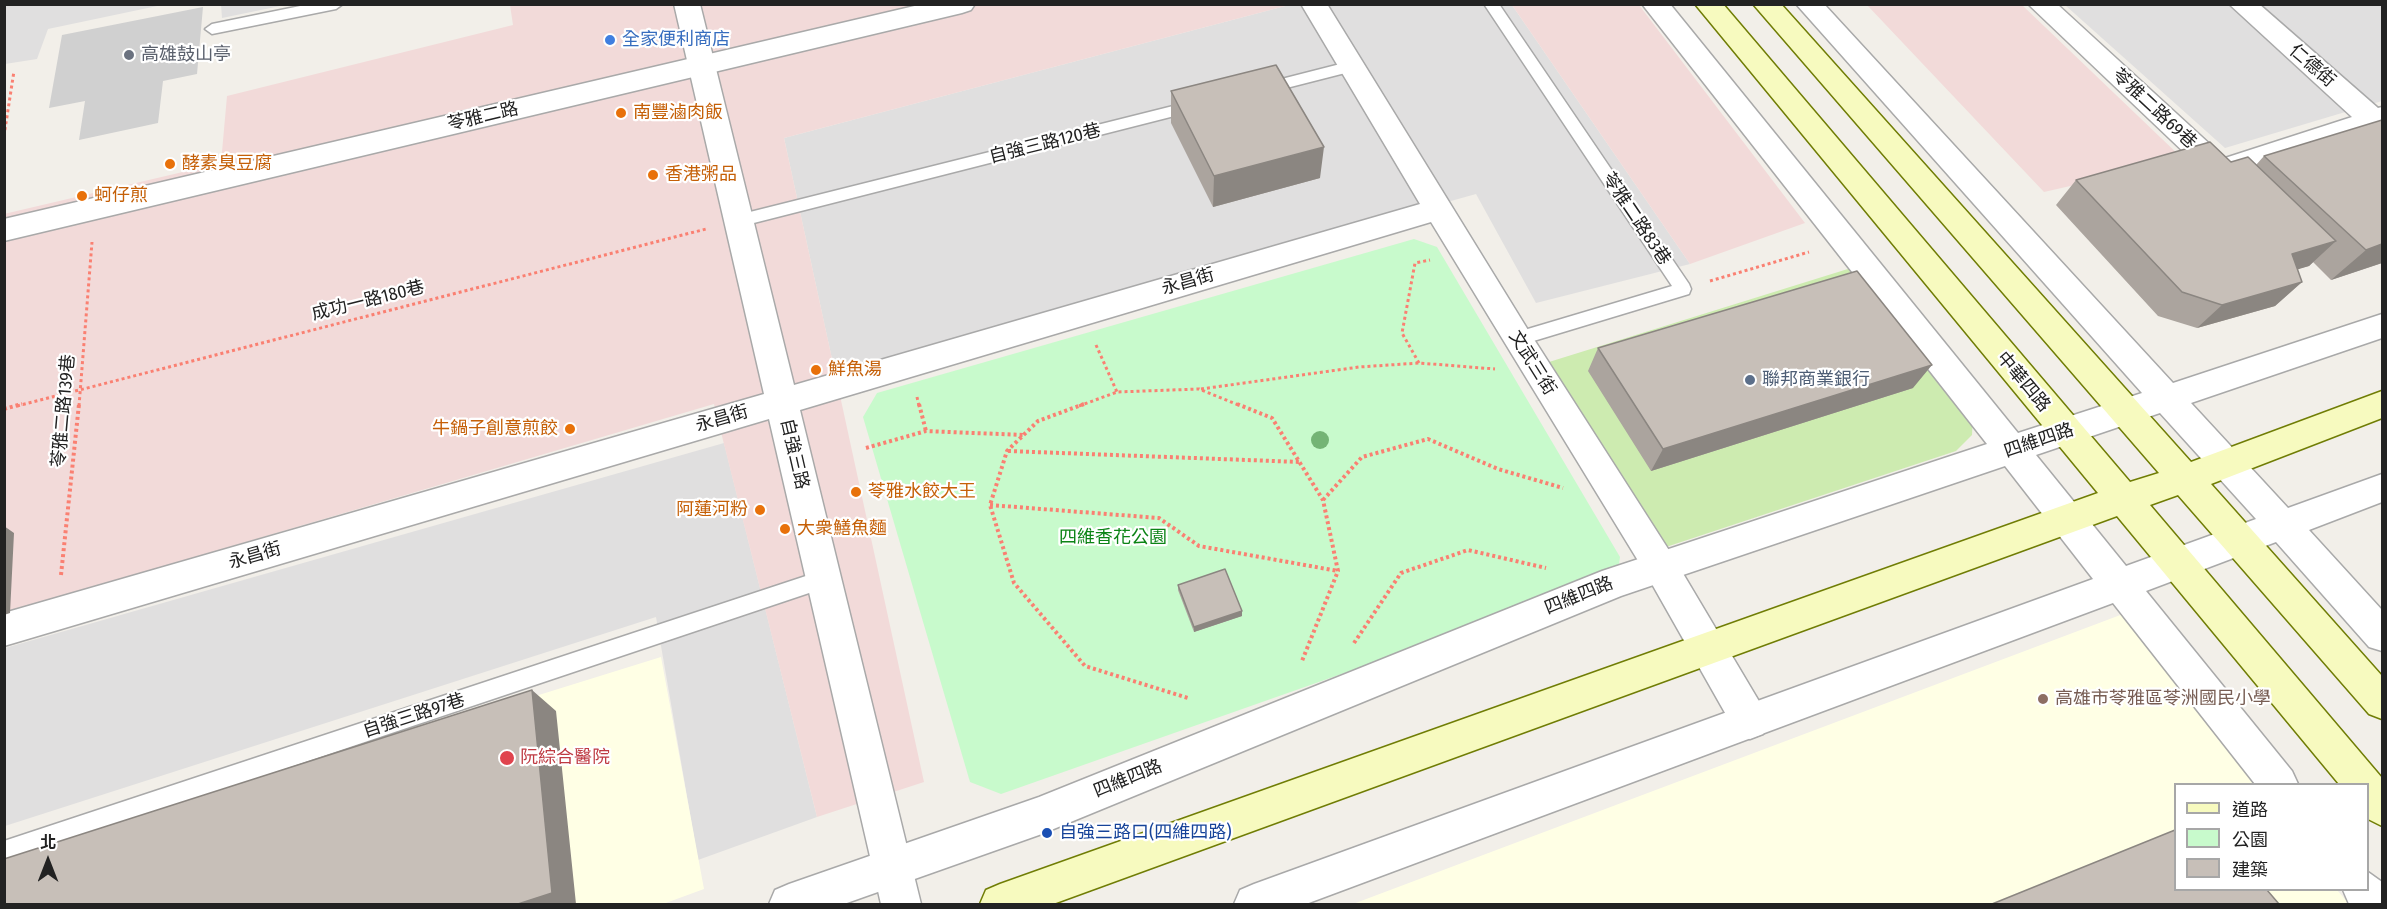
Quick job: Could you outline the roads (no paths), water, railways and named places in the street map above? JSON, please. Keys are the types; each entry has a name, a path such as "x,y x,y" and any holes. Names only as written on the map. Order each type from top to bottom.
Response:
{"main road":[{"name":"中華四路","path":"1708,4 2121,499 2362,783"},
{"path":"1766,4 2382,702"},
{"path":"1000,904 2064,519 2227,464 2382,404"},
{"path":"2369,791 2382,807"}],"street":[{"name":"自強三路","path":"687,4 901,904"},
{"name":"苓雅二路","path":"4,230 962,4"},
{"name":"文武三街","path":"1314,4 1517,339 1660,566 1750,721"},
{"path":"1655,4 2064,519 2278,783"},
{"path":"1809,4 2382,635"},
{"name":"苓雅二路69巷","path":"2041,4 2220,170 2379,121"},
{"name":"仁德街","path":"2242,4 2379,121"},
{"name":"永昌街","path":"4,630 1439,209"},
{"name":"四維四路","path":"789,904 1039,816 1614,582 2065,432 2166,396 2382,326"},
{"path":"1254,904 2382,488"},
{"path":"2364,891 2376,904"}],"lane":[{"path":"212,29 336,4"},
{"name":"苓雅二路83巷","path":"1491,4 1683,289 1517,339"},
{"path":"1248,93 1352,66"},
{"name":"自強三路120巷","path":"738,221 1213,101"},
{"name":"自強三路97巷","path":"4,852 824,579"}],"place":[{"name":"全家便利商店","path":"610,40"},
{"name":"高雄鼓山亭","path":"129,55"},
{"name":"南豐滷肉飯","path":"621,113"},
{"name":"酵素臭豆腐","path":"170,164"},
{"name":"香港粥品","path":"653,175"},
{"name":"蚵仔煎","path":"82,196"},
{"name":"鮮魚湯","path":"816,370"},
{"name":"聯邦商業銀行","path":"1750,380"},
{"name":"牛鍋子創意煎餃","path":"570,429"},
{"name":"苓雅水餃大王","path":"856,492"},
{"name":"阿蓮河粉","path":"760,510"},
{"name":"大衆鱔魚麵","path":"785,529"},
{"name":"高雄市苓雅區苓洲國民小學","path":"2043,699"},
{"name":"阮綜合醫院","path":"507,758"},
{"name":"自強三路口(四維四路)","path":"1047,833"}],"park label":[{"name":"四維香花公園","path":"1113,538"}]}
